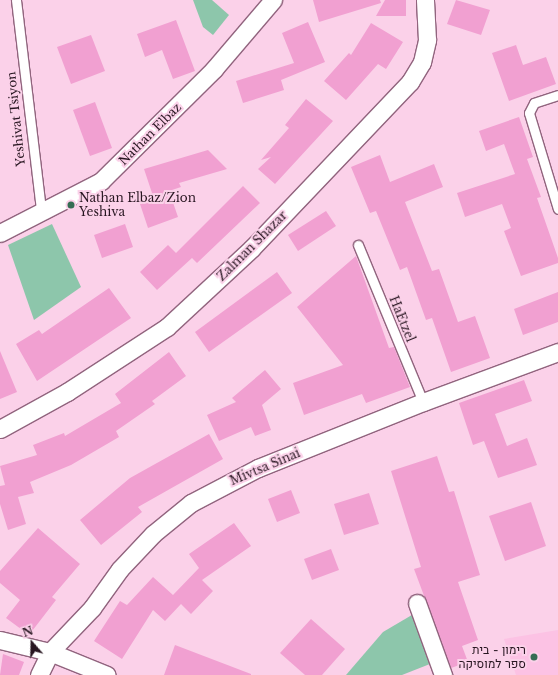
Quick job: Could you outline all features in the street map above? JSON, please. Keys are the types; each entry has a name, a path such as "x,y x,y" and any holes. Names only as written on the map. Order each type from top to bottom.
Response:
{"street":[{"name":"Nathan Elbaz","path":"0,233 101,181 154,132 214,69 273,0"},
{"name":"Zalman Shazar","path":"0,429 67,392 167,327 251,249 410,82 422,62 427,40 425,0"},
{"name":"Mivtsa Sinai","path":"39,675 50,652 92,608 120,569 153,534 192,503 258,468 423,402 558,352"},
{"path":"417,603 443,675"},
{"path":"0,640 50,652 107,675"}],"lane":[{"name":"Yeshivat Tsiyon","path":"16,0 41,211"},
{"path":"558,95 534,103 529,113 558,209"},
{"name":"HaEtzel","path":"358,245 423,402"}],"shaded area":[{"name":"רימון - בית ספר למוסיקה","path":"558,630 558,675 516,675 504,639"}],"green space":[{"path":"193,0 212,0 229,15 213,35 203,27"},
{"path":"52,224 81,287 34,320 8,245"},
{"path":"417,612 435,662 402,675 346,675 383,632"}],"building":[{"path":"313,0 380,0 381,3 319,22"},
{"path":"385,0 406,0 406,16 376,16"},
{"path":"456,0 490,10 481,35 447,24"},
{"path":"176,20 195,71 173,79 162,50 145,57 137,34"},
{"path":"308,22 325,62 281,80 284,90 243,103 236,81 294,63 282,33"},
{"path":"371,23 403,42 386,69 378,64 346,100 324,81 349,53 351,55"},
{"path":"91,35 105,71 71,84 57,47"},
{"path":"516,45 523,65 546,57 556,84 509,101 492,53"},
{"path":"306,99 333,121 275,184 258,169 271,157 261,160 289,128 285,125"},
{"path":"95,102 112,148 90,156 73,110"},
{"path":"519,117 533,157 527,159 541,197 537,198 558,258 558,263 521,276 504,231 511,228 502,204 465,217 457,193 515,174 504,144 486,151 479,131"},
{"path":"208,150 227,169 179,183 181,187 169,191 178,217 148,228 138,198 152,193 144,169"},
{"path":"380,155 390,182 434,164 443,187 405,202 432,271 439,269 458,322 475,316 490,358 451,372 432,318 426,320 407,267 400,270 376,211 370,213 351,167"},
{"path":"243,186 260,203 197,263 192,258 157,290 140,272 168,245 176,253"},
{"path":"326,211 336,226 298,251 288,235"},
{"path":"125,224 133,247 102,258 94,235"},
{"path":"356,256 389,348 394,347 410,387 366,403 362,394 304,415 293,383 343,365 297,307"},
{"path":"277,272 292,293 209,352 195,332"},
{"path":"109,288 131,318 37,381 16,344 39,330 42,334"},
{"path":"558,292 558,322 523,335 514,309"},
{"path":"0,351 17,392 0,399"},
{"path":"169,352 186,376 152,401 155,404 116,431 119,437 71,465 30,482 34,493 18,497 26,524 8,530 0,504 0,486 5,485 0,466 37,455 33,445 64,433 65,436 121,403 115,394"},
{"path":"265,370 281,389 262,405 271,430 255,436 251,427 219,441 207,415 236,402 232,398"},
{"path":"524,380 532,401 495,414 507,446 527,438 537,465 498,478 484,441 473,445 459,403"},
{"path":"209,434 223,459 138,507 142,512 101,545 80,520 130,478"},
{"path":"437,456 449,492 454,491 480,575 458,582 478,640 462,646 468,662 451,668 414,569 421,567 391,471"},
{"path":"291,490 300,513 277,522 268,499"},
{"path":"369,493 379,524 344,535 334,504"},
{"path":"531,502 546,546 505,561 489,516"},
{"path":"234,523 251,546 202,580 213,591 191,614 181,604 165,621 153,610 122,659 94,641 120,601 127,605 153,577 173,595 199,568 189,554"},
{"path":"38,528 80,564 52,597 56,600 29,635 6,618 20,600 0,583 0,571"},
{"path":"331,549 339,570 312,580 304,559"},
{"path":"311,619 345,649 322,675 305,675 280,653"},
{"path":"175,645 251,674 251,675 164,675"},
{"path":"3,654 24,662 19,675 0,675"}],"place":[{"name":"Nathan Elbaz/Zion Yeshiva","path":"71,205"},
{"name":"רימון - בית ספר למוסיקה","path":"534,657"}]}
